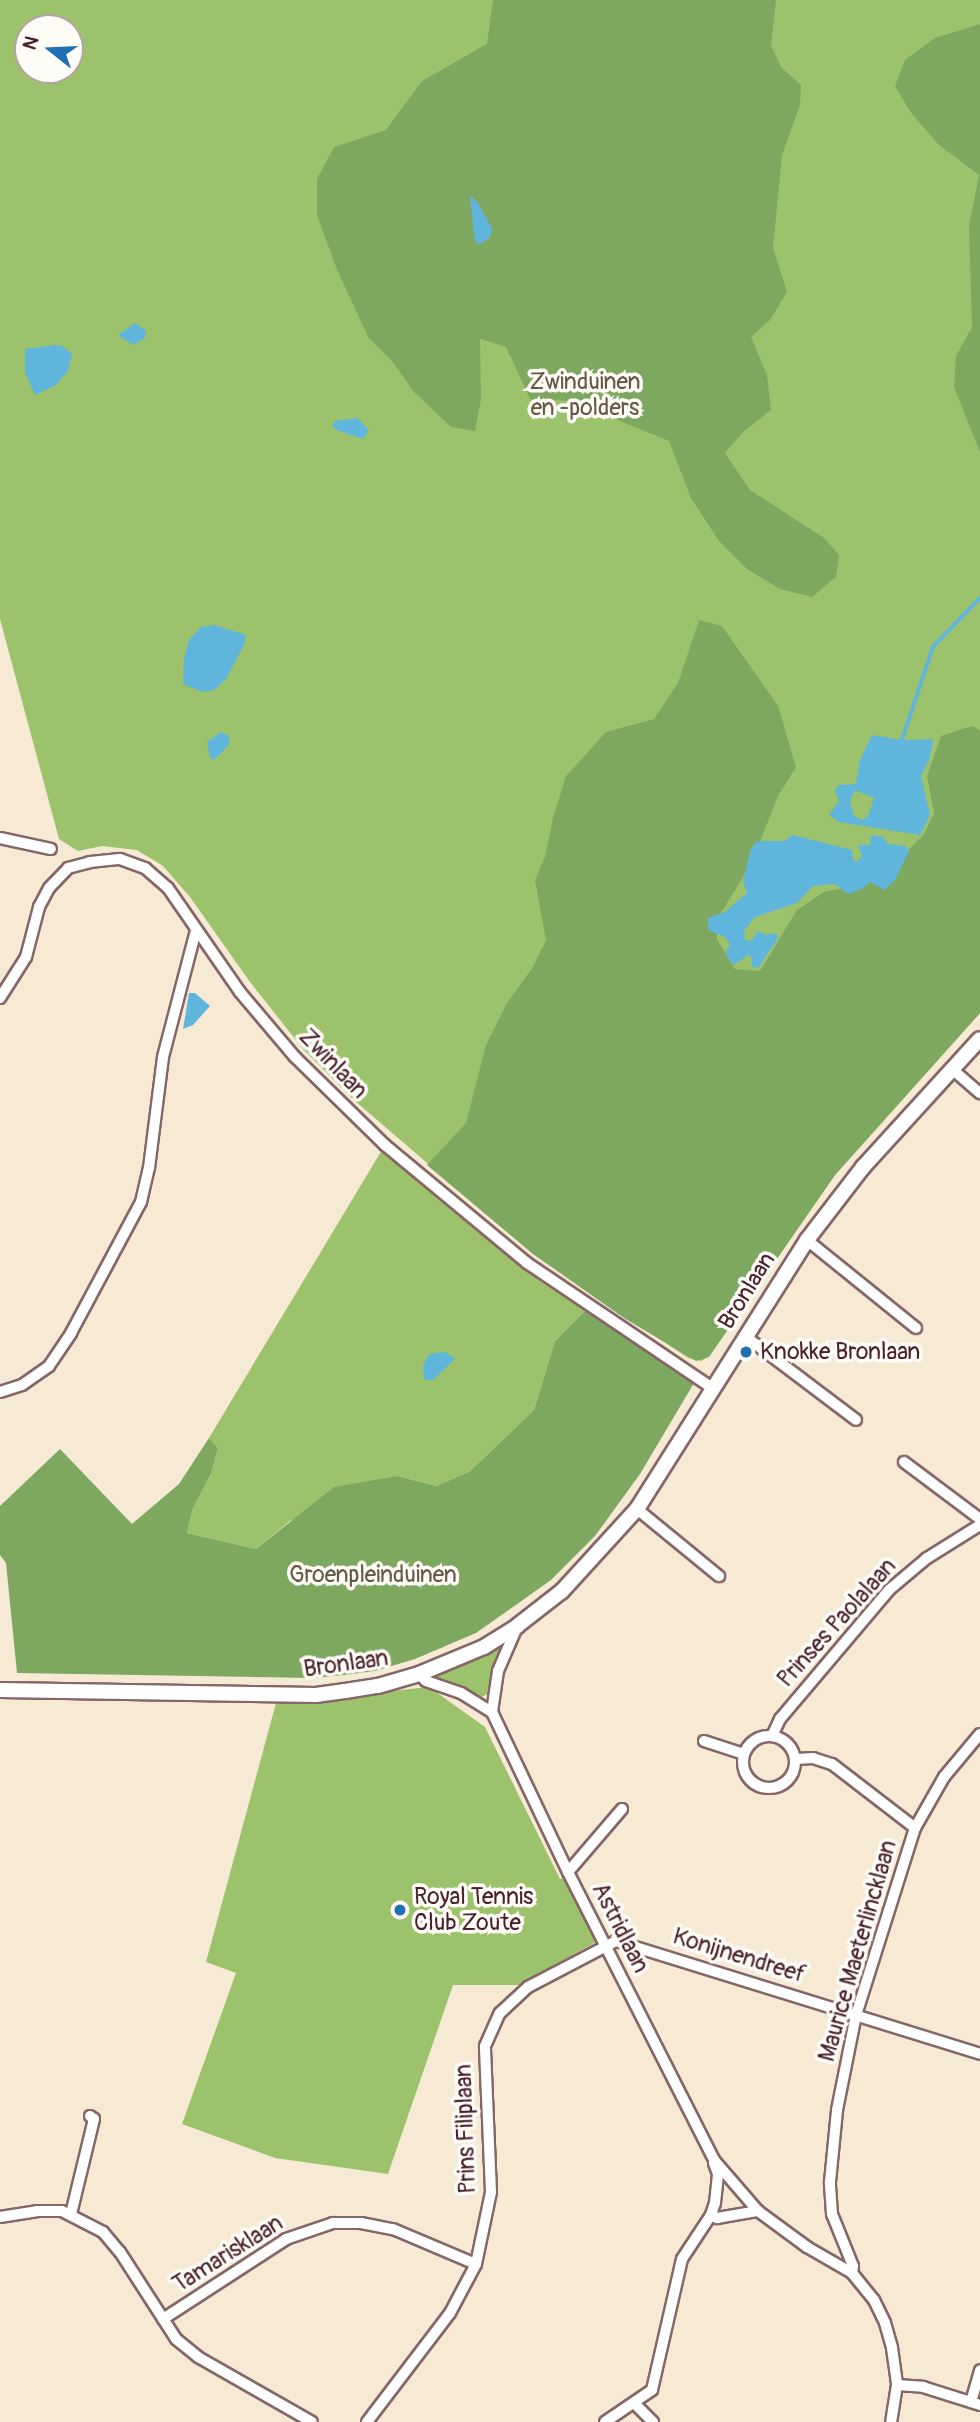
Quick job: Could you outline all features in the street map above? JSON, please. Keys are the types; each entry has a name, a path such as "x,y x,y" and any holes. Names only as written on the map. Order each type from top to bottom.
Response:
{"street":[{"path":"0,838 51,849"},
{"name":"Zwinlaan","path":"0,998 26,957 39,907 49,888 68,869 90,862 120,859 145,868 168,888 240,992 295,1057 385,1145 527,1263 712,1388"},
{"path":"0,1392 22,1385 49,1366 71,1333 142,1202 163,1057 196,930"},
{"name":"Bronlaan","path":"0,1690 316,1695 378,1686 419,1674 460,1658 517,1626 562,1591 637,1509 807,1240 863,1167 980,1039"},
{"path":"952,1069 980,1093"},
{"name":"Bronlaan","path":"807,1240 916,1328"},
{"path":"745,1336 856,1420"},
{"path":"904,1462 980,1519"},
{"path":"637,1509 719,1576"},
{"name":"Prinses Paolalaan","path":"772,1736 780,1719 889,1590 927,1558 980,1525"},
{"path":"419,1674 426,1681 461,1693 492,1712 498,1671 517,1626"},
{"name":"Astridlaan","path":"492,1712 568,1872 714,2160"},
{"name":"Maurice Maeterlincklaan","path":"852,2273 853,2266 832,2214 831,2158 856,2015 915,1828 944,1777 980,1734"},
{"path":"772,1736 788,1744 796,1759 792,1776 779,1787 771,1788 755,1784 748,1778 743,1762 744,1754 755,1740 772,1736"},
{"path":"704,1741 744,1754"},
{"path":"796,1759 813,1758 832,1764 915,1828"},
{"path":"568,1872 622,1809"},
{"name":"Konijnendreef","path":"606,1946 616,1941 627,1943 980,2054"},
{"name":"Prins Filiplaan","path":"367,2422 450,2313 476,2264 491,2192 484,2057 492,2028 500,2013 528,1987 606,1946"},
{"path":"71,2214 94,2119 90,2116"},
{"path":"714,2160 758,2211 852,2273 874,2300 885,2323 897,2385 891,2422"},
{"path":"605,2422 652,2390 656,2381 682,2259 711,2215 717,2194 718,2174 714,2160"},
{"path":"0,2217 37,2211 62,2211 103,2232 120,2252 176,2339 198,2357 312,2422"},
{"path":"711,2215 717,2218 758,2211"},
{"name":"Tamarisklaan","path":"163,2319 286,2239 333,2223 361,2223 393,2230 476,2264"},
{"path":"823,2255 841,2240"},
{"path":"897,2385 923,2387 975,2403 980,2370"},
{"path":"634,2403 653,2422"}],"green space":[{"name":"Zwinduinen en -polders","path":"0,0 980,0 980,1013 835,1175 708,1357 701,1361 688,1358 533,1254 355,1101 303,1049 250,982 190,897 163,866 137,850 102,846 78,851 59,839 0,619"},
{"path":"493,0 776,0 771,45 781,67 801,85 800,105 782,155 773,248 787,292 770,320 751,337 767,375 771,410 743,432 725,453 750,490 824,538 839,555 836,577 812,597 780,589 747,569 719,541 691,498 669,441 571,401 530,399 506,347 480,339 481,399 475,431 451,427 414,392 392,361 368,337 336,267 317,215 317,179 334,147 386,130 422,81 487,44"},
{"path":"980,24 980,452 954,387 956,356 972,327 969,226 979,175 938,144 912,114 895,86 905,60 935,38"},
{"path":"699,620 722,626 778,706 796,767 778,796 752,862 718,918 717,939 735,969 760,971 797,910 824,892 857,885 904,855 924,834 934,813 927,776 941,736 972,726 980,730 980,1013 835,1175 709,1357 696,1361 624,1318 533,1254 427,1165 466,1123 486,1045 507,1003 533,967 546,940 535,880 545,857 566,776 606,732 654,719 678,683"},
{"name":"Groenpleinduinen","path":"385,1145 589,1307 555,1341 534,1410 469,1472 436,1486 398,1476 290,1521 256,1549 187,1533 193,1508 211,1474 218,1448 209,1438"},
{"name":"Groenpleinduinen","path":"589,1307 697,1378 640,1474 595,1536 551,1580 476,1633 415,1659 375,1671 314,1678 17,1673 6,1563 0,1555 0,1506 60,1449 132,1524 179,1484 209,1438 218,1448 211,1474 193,1508 187,1533 256,1549 334,1487 398,1476 436,1486 469,1472 534,1410 555,1341"},
{"path":"501,1644 490,1692 486,1695 478,1698 432,1677"},
{"name":"Royal Tennis Club Zoute","path":"429,1687 485,1727 560,1879 564,1878 598,1941 518,1985 453,1985 388,2174 275,2158 182,2124 236,1973 206,1962 276,1703"}],"water":[{"path":"470,195 478,203 492,229 490,237 480,244 476,243 474,235"},
{"path":"135,323 146,331 145,338 133,345 118,335"},
{"path":"62,346 72,354 68,371 56,385 35,395 25,372 25,349"},
{"path":"357,418 369,430 363,439 336,430 332,425 335,421"},
{"path":"214,625 246,635 244,645 226,679 214,690 203,692 183,684 184,659 189,640 201,627"},
{"path":"221,732 229,736 229,745 214,760 210,758 207,742"},
{"path":"872,735 903,740 933,739 930,758 921,776 930,815 920,835 839,822 829,815 839,801 835,791 838,785 856,784 860,760","holes":["855,790 874,798 868,816 863,820 854,816 850,801"]},
{"path":"793,835 852,850 853,860 856,862 862,856 858,845 870,845 871,835 883,837 888,844 905,846 909,851 895,880 884,890 870,882 862,889 848,894 835,884 813,886 797,903 755,917 744,931 745,940 751,941 758,931 766,935 776,933 778,938 758,968 752,967 751,956 748,955 734,965 725,954 730,944 725,937 708,930 708,918 725,912 747,893 743,881 751,849 757,841 784,841"},
{"path":"189,993 195,993 210,1006 193,1025 183,1029"},
{"path":"445,1352 455,1359 433,1380 424,1380 423,1366 429,1354"}],"waterway":[{"path":"901,743 933,647 980,598"}],"place":[{"name":"Knokke Bronlaan","path":"746,1352"},
{"name":"Royal Tennis Club Zoute","path":"400,1910"}]}
